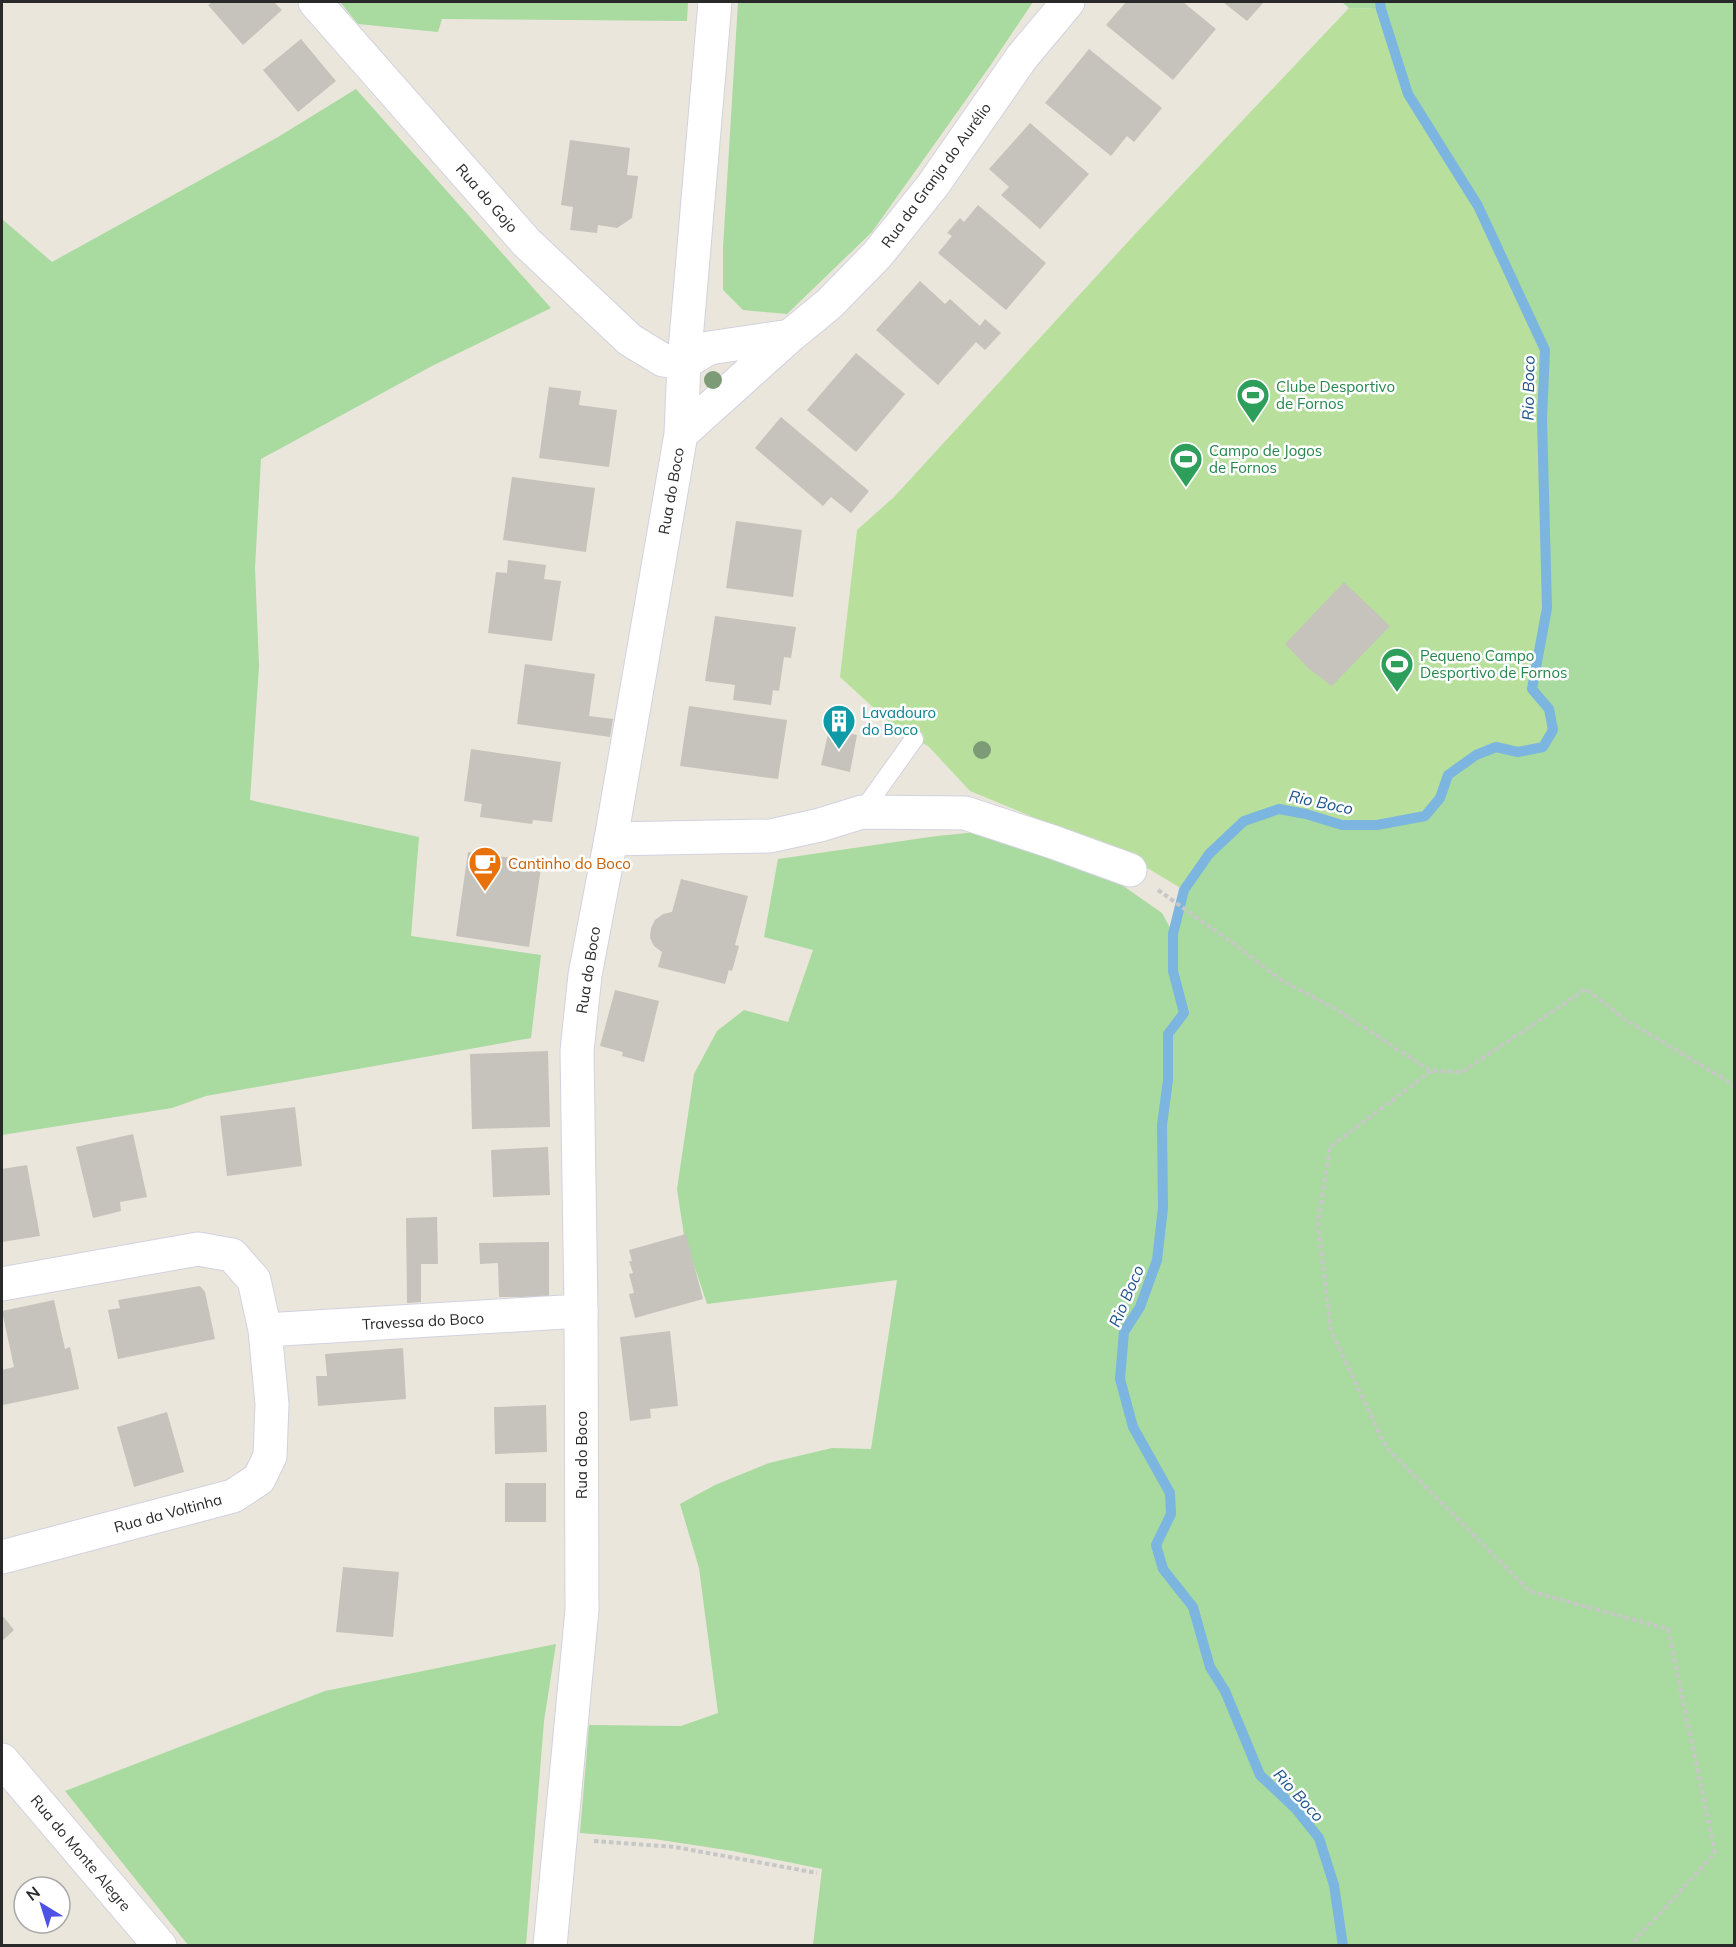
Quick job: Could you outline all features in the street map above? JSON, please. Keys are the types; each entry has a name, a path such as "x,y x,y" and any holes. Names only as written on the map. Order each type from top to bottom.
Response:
{"street":[{"name":"Rua do Gojo","path":"315,2 526,242 630,340 663,360 684,363"},
{"name":"Rua do Boco","path":"550,1946 582,1610 577,1051 585,975 611,839 681,434 684,363 715,2"},
{"name":"Rua da Granja do Aurélio","path":"681,434 829,304 877,255 933,184 1022,57 1068,2"},
{"path":"684,363 709,348 790,336"},
{"path":"611,839 770,836 820,825 862,812 965,813 1130,870"},
{"name":"Rua da Voltinha","path":"2,1284 198,1249 232,1255 254,1280 265,1330 272,1414 270,1456 259,1479 233,1496 2,1557"},
{"name":"Travessa do Boco","path":"265,1330 581,1311"},
{"name":"Rua do Monte Alegre","path":"2,1760 160,1946"}],"lane":[{"path":"862,812 914,739"}],"path":[{"path":"1160,891 1281,980 1334,1008 1431,1071 1462,1072 1586,989 1626,1020 1734,1085"},
{"path":"1431,1071 1330,1147 1318,1224 1331,1332 1386,1448 1529,1591 1668,1629 1715,1854 1630,1946"},
{"path":"560,1839 675,1848 817,1873"}],"green space":[{"path":"340,2 688,2 687,21 442,19 438,32 358,24"},
{"path":"738,2 1033,2 872,232 787,314 743,310 723,290 723,248"},
{"path":"1342,2 1734,2 1734,1945 813,1945 822,1869 733,1851 654,1839 580,1833 589,1725 681,1726 718,1713 699,1568 680,1504 715,1485 769,1463 832,1448 871,1449 897,1280 707,1304 684,1235 677,1189 694,1074 717,1031 744,1010 788,1022 813,950 764,937 778,859 987,831 1119,883 1162,913 1173,933 1184,890 1209,854 1244,821 1279,809 1342,825 1440,798 1448,775 1476,755 1496,747 1518,752 1543,747 1553,730 1549,709 1532,689 1547,608 1478,206 1408,94 1381,9 1349,8"},
{"name":"Clube Desportivo de Fornos","path":"1349,8 1381,9 1408,94 1478,206 1545,350 1547,608 1532,689 1549,709 1553,730 1543,747 1518,752 1496,747 1476,755 1448,775 1440,798 1425,816 1377,825 1342,825 1279,809 1244,820 1209,854 1184,890 1127,856 970,791 928,746 899,731 840,677 857,530 894,497 1136,233"},
{"path":"356,89 551,308 432,366 261,459 255,568 259,666 250,800 419,837 411,936 541,955 531,1038 206,1096 172,1108 2,1135 2,219 52,262 278,137"},
{"path":"556,1644 544,1721 526,1945 188,1945 65,1791 325,1691"}],"building":[{"path":"213,2 274,2 282,10 243,45 208,5"},
{"path":"1126,2 1183,2 1216,29 1173,80 1106,25"},
{"path":"1223,2 1264,2 1247,21"},
{"path":"301,39 336,81 298,112 263,70"},
{"path":"1089,49 1162,108 1134,142 1127,136 1111,156 1045,103"},
{"path":"1030,123 1089,174 1040,229 1001,195 1009,187 989,169"},
{"path":"570,140 630,148 627,175 638,176 632,218 617,228 598,225 597,233 570,230 573,207 561,205"},
{"path":"978,205 1046,263 1006,310 938,253 952,236 947,233 960,218 964,222"},
{"path":"920,281 945,304 950,299 980,326 985,319 1001,333 985,350 976,342 938,385 876,330"},
{"path":"856,353 905,394 856,452 807,410"},
{"path":"549,387 581,391 579,405 617,410 609,467 539,458"},
{"path":"781,417 869,491 851,513 831,497 823,506 755,448"},
{"path":"512,477 595,488 586,552 503,540"},
{"path":"736,521 802,530 793,597 726,588"},
{"path":"508,560 546,565 544,579 561,581 552,641 488,633 496,572 507,573"},
{"path":"1344,582 1390,626 1332,686 1308,668 1285,644"},
{"path":"715,616 796,627 791,658 784,657 779,691 773,690 771,705 733,700 735,685 705,681"},
{"path":"525,664 595,674 589,716 613,719 610,737 517,724"},
{"path":"689,706 787,720 778,779 680,766"},
{"name":"Lavadouro do Boco","path":"829,729 857,735 850,772 821,765"},
{"path":"471,749 561,762 552,822 533,820 532,824 480,817 482,804 464,801"},
{"path":"468,852 542,862 529,947 456,936"},
{"path":"681,879 748,896 735,945 739,946 732,971 729,970 725,984 658,967 662,952 654,946 650,938 651,928 655,920 663,914 672,912"},
{"path":"615,990 659,1001 644,1062 622,1056 623,1052 600,1046"},
{"path":"548,1051 550,1127 472,1129 470,1054"},
{"path":"295,1107 302,1166 227,1176 220,1116"},
{"path":"133,1134 147,1197 120,1202 121,1211 93,1218 76,1147"},
{"path":"548,1147 550,1195 493,1197 491,1150"},
{"path":"27,1165 40,1236 2,1242 2,1169"},
{"path":"437,1217 438,1264 421,1264 421,1302 407,1303 406,1218"},
{"path":"686,1234 703,1299 635,1318 629,1294 634,1293 629,1274 633,1273 629,1261 632,1261 629,1250"},
{"path":"549,1242 549,1297 499,1297 498,1263 480,1264 479,1243"},
{"path":"200,1286 205,1292 215,1339 118,1359 108,1310 120,1308 118,1300"},
{"path":"54,1300 65,1349 70,1347 79,1389 3,1405 2,1370 14,1367 2,1311"},
{"path":"670,1331 678,1406 650,1409 651,1418 630,1421 620,1337"},
{"path":"403,1348 406,1399 318,1406 316,1376 327,1376 325,1354"},
{"path":"546,1405 547,1452 495,1454 494,1407"},
{"path":"167,1412 184,1472 134,1487 117,1427"},
{"path":"505,1483 546,1483 546,1522 505,1522"},
{"path":"343,1567 399,1572 393,1637 336,1632"},
{"path":"2,1615 14,1630 2,1641"}],"waterway":[{"name":"Rio Boco","path":"1343,1946 1334,1885 1319,1838 1295,1808 1260,1775 1225,1691 1210,1667 1193,1607 1163,1569 1156,1545 1171,1514 1170,1493 1133,1427 1120,1379 1124,1332 1140,1307 1157,1260 1163,1208 1162,1125 1168,1080 1168,1034 1184,1013 1173,971 1173,934 1184,890 1209,854 1244,821 1279,809 1306,814 1342,825 1377,825 1425,816 1440,798 1448,775 1476,755 1496,747 1518,752 1543,747 1553,730 1549,709 1532,689 1547,608 1542,419 1545,350 1478,206 1408,94 1380,2"}],"place":[{"name":"Clube Desportivo de Fornos","path":"1253,424"},
{"name":"Campo de Jogos de Fornos","path":"1186,488"},
{"name":"Pequeno Campo Desportivo de Fornos","path":"1397,693"},
{"name":"Lavadouro do Boco","path":"839,750"},
{"name":"Cantinho do Boco","path":"485,892"}]}
